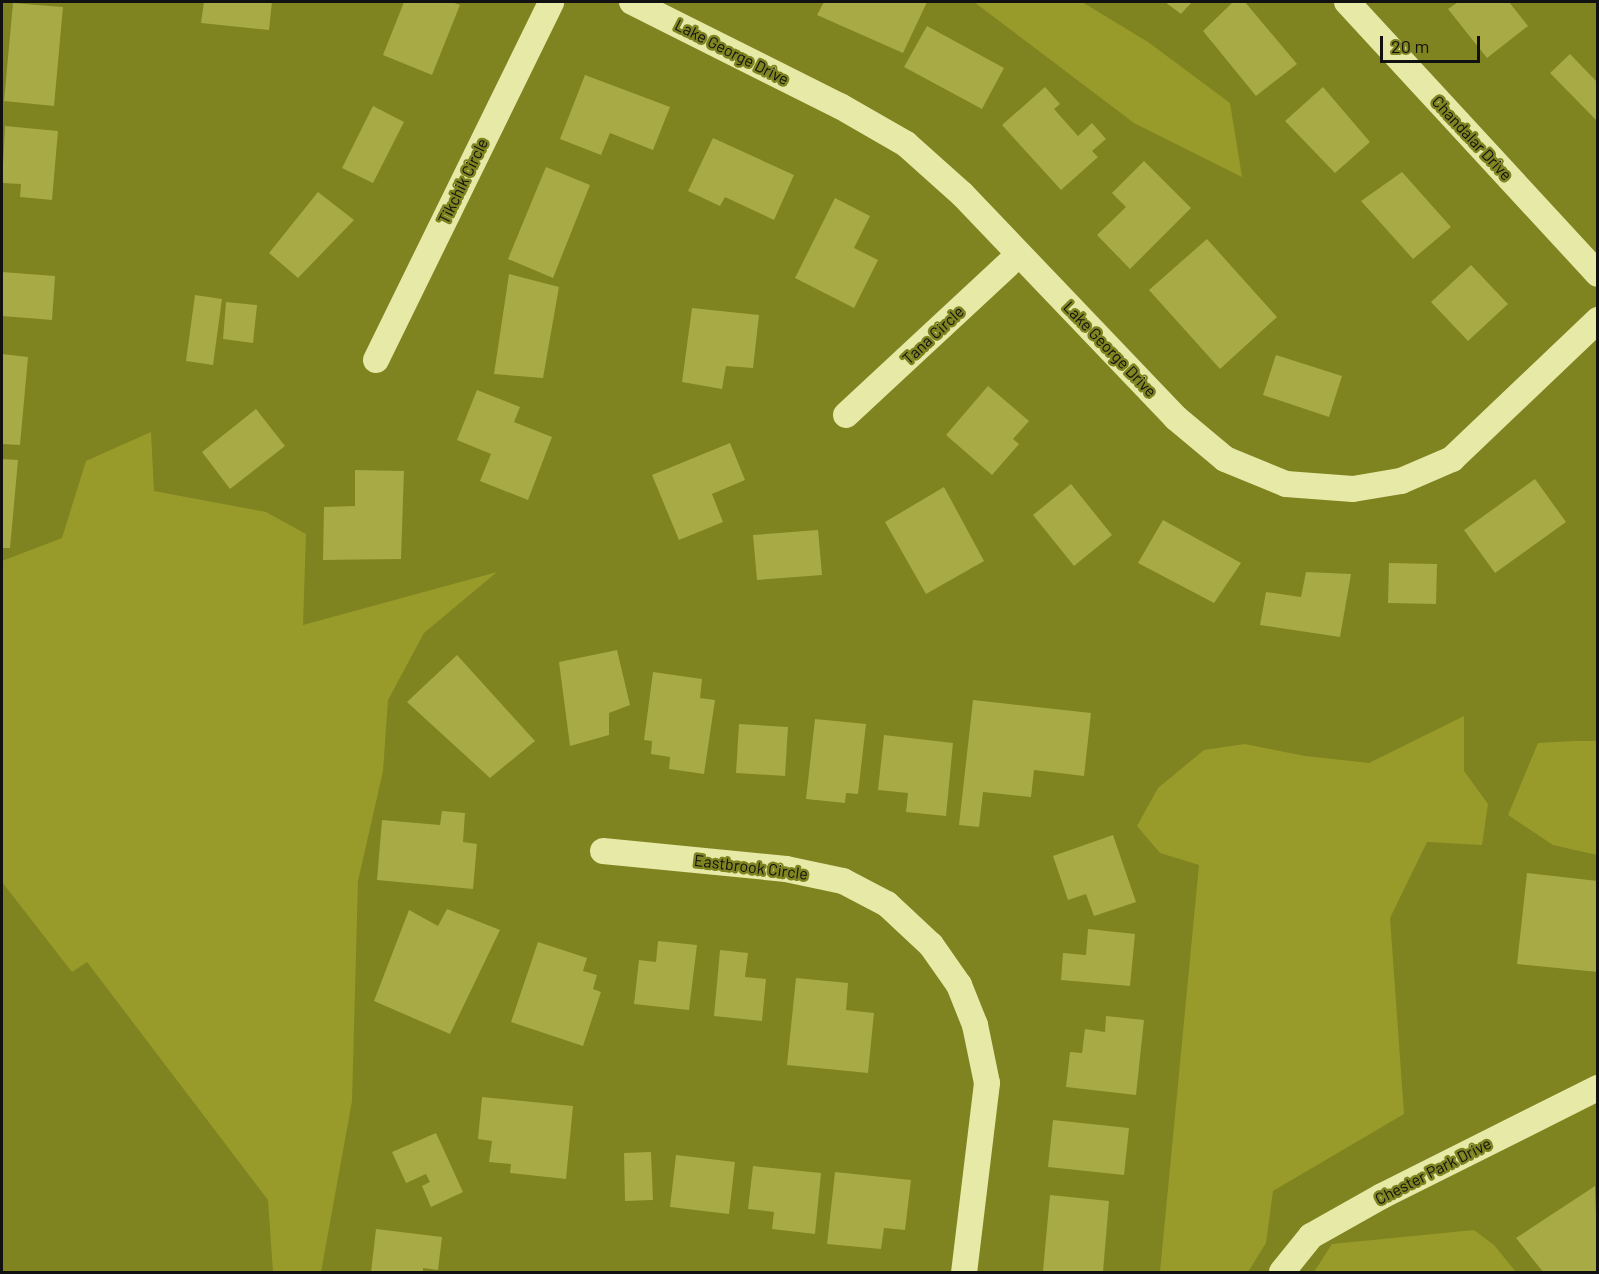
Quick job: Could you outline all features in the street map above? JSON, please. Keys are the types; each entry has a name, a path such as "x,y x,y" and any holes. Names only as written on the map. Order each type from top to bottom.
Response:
{"street":[{"name":"Tikchik Circle","path":"376,360 551,2"},
{"name":"Lake George Drive","path":"632,2 840,106 906,144 962,194 1176,418 1225,459 1286,484 1353,489 1401,481 1452,459 1598,320"},
{"name":"Chandalar Drive","path":"1347,2 1598,274"},
{"name":"Tana Circle","path":"846,415 1019,255"},
{"name":"Eastbrook Circle","path":"603,851 786,869 843,881 887,904 931,945 959,985 975,1025 987,1083 964,1272"},
{"name":"Chester Park Drive","path":"1282,1272 1311,1236 1382,1196 1598,1088"}],"shaded area":[{"path":"974,2 1082,2 1148,42 1230,103 1242,177 1134,123"},
{"path":"151,432 154,491 266,512 306,534 303,625 497,572 424,633 388,700 383,771 358,881 352,1101 321,1272 273,1272 268,1200 87,962 72,972 2,882 2,561 62,538 86,461"},
{"path":"1464,716 1464,771 1488,804 1482,845 1427,842 1390,918 1404,1114 1273,1191 1266,1243 1248,1272 1160,1272 1199,865 1160,853 1137,826 1158,788 1204,750 1245,744 1305,756 1369,763"},
{"path":"1597,741 1597,855 1553,845 1508,815 1538,743"},
{"path":"1474,1230 1494,1245 1516,1272 1314,1272 1332,1244"}],"building":[{"path":"204,2 272,2 269,30 201,23"},
{"path":"404,2 452,2 460,5 432,75 383,55"},
{"path":"824,2 927,2 903,53 817,15"},
{"path":"1165,2 1192,2 1181,14"},
{"path":"1233,2 1245,2 1297,64 1256,96 1203,31"},
{"path":"1458,2 1509,2 1528,26 1487,58 1448,9"},
{"path":"13,3 63,7 54,106 4,101"},
{"path":"927,26 1004,68 982,109 904,67"},
{"path":"1570,54 1598,83 1598,122 1550,73"},
{"path":"585,75 670,107 653,150 610,133 601,155 560,139"},
{"path":"1045,87 1060,104 1054,109 1078,136 1092,123 1106,139 1092,151 1098,157 1061,190 1002,125"},
{"path":"1323,87 1370,142 1335,173 1285,121"},
{"path":"373,106 404,122 373,183 342,168"},
{"path":"5,126 58,131 52,200 20,197 21,184 2,183"},
{"path":"713,138 794,175 774,220 725,197 720,206 688,191"},
{"path":"1144,161 1191,208 1130,269 1097,235 1126,207 1112,193"},
{"path":"546,167 590,185 553,278 508,259"},
{"path":"1402,172 1451,227 1413,259 1361,201"},
{"path":"318,192 354,220 298,278 269,253"},
{"path":"835,198 870,216 854,248 878,260 854,308 795,278"},
{"path":"1207,239 1277,317 1220,369 1149,290"},
{"path":"1471,265 1508,304 1468,341 1431,302"},
{"path":"2,272 55,276 52,320 2,316"},
{"path":"509,274 559,287 543,378 494,374"},
{"path":"195,295 222,299 213,365 186,361"},
{"path":"226,302 257,305 253,343 223,339"},
{"path":"692,308 759,315 753,368 726,366 722,389 682,382"},
{"path":"2,354 28,357 20,445 2,444"},
{"path":"1276,355 1342,376 1329,417 1263,395"},
{"path":"988,386 1029,421 1013,439 1019,444 992,475 946,435"},
{"path":"477,390 520,407 514,422 552,437 528,500 480,481 491,454 457,440"},
{"path":"256,409 285,446 230,489 202,452"},
{"path":"730,443 745,480 712,494 723,522 679,540 652,475"},
{"path":"2,459 18,460 10,548 2,548"},
{"path":"355,470 404,471 401,559 323,560 324,507 355,506"},
{"path":"1535,479 1566,522 1495,573 1464,530"},
{"path":"1071,484 1112,535 1074,566 1033,515"},
{"path":"944,487 984,561 926,594 885,522"},
{"path":"1163,520 1241,563 1214,603 1138,563"},
{"path":"818,530 822,575 757,580 753,535"},
{"path":"1389,563 1437,564 1436,604 1388,603"},
{"path":"1306,572 1351,574 1340,637 1260,625 1266,592 1301,597"},
{"path":"617,650 630,705 609,713 609,735 570,746 559,662"},
{"path":"457,655 535,741 490,778 407,702"},
{"path":"653,672 702,679 700,698 715,700 704,774 669,769 670,757 651,754 652,741 644,740"},
{"path":"973,700 1091,713 1084,776 1034,770 1031,797 983,792 979,827 959,825"},
{"path":"815,719 866,724 858,794 846,793 845,803 806,799"},
{"path":"739,724 788,727 785,776 736,773"},
{"path":"884,735 953,743 946,816 906,812 908,793 878,790"},
{"path":"442,811 465,813 463,842 477,844 473,889 377,880 382,820 440,825"},
{"path":"1113,835 1136,902 1094,916 1086,894 1068,900 1053,856"},
{"path":"1527,873 1598,881 1598,972 1517,964"},
{"path":"447,909 500,930 450,1034 374,1001 409,910 438,926"},
{"path":"1088,929 1135,934 1130,986 1061,980 1063,953 1086,955"},
{"path":"658,941 697,945 689,1010 634,1004 639,960 656,962"},
{"path":"538,942 587,958 583,971 597,975 593,989 601,992 583,1046 511,1022"},
{"path":"720,950 748,953 745,977 766,979 762,1021 714,1016"},
{"path":"796,978 848,983 846,1010 874,1013 868,1073 787,1065"},
{"path":"1106,1016 1144,1020 1136,1095 1066,1087 1070,1052 1082,1053 1085,1029 1105,1032"},
{"path":"482,1097 573,1106 566,1179 510,1173 511,1164 489,1162 492,1141 478,1139"},
{"path":"1053,1120 1129,1128 1124,1175 1048,1167"},
{"path":"436,1133 463,1192 431,1207 422,1186 430,1182 426,1174 406,1183 392,1152"},
{"path":"651,1152 653,1200 625,1201 624,1153"},
{"path":"676,1155 735,1162 729,1214 670,1207"},
{"path":"753,1166 821,1173 815,1234 772,1229 774,1212 748,1209"},
{"path":"835,1172 911,1180 905,1230 884,1228 881,1249 827,1244"},
{"path":"1595,1186 1598,1272 1543,1272 1516,1238"},
{"path":"1050,1195 1109,1201 1103,1272 1043,1271"},
{"path":"376,1229 442,1237 438,1270 423,1268 423,1272 371,1272"}]}
